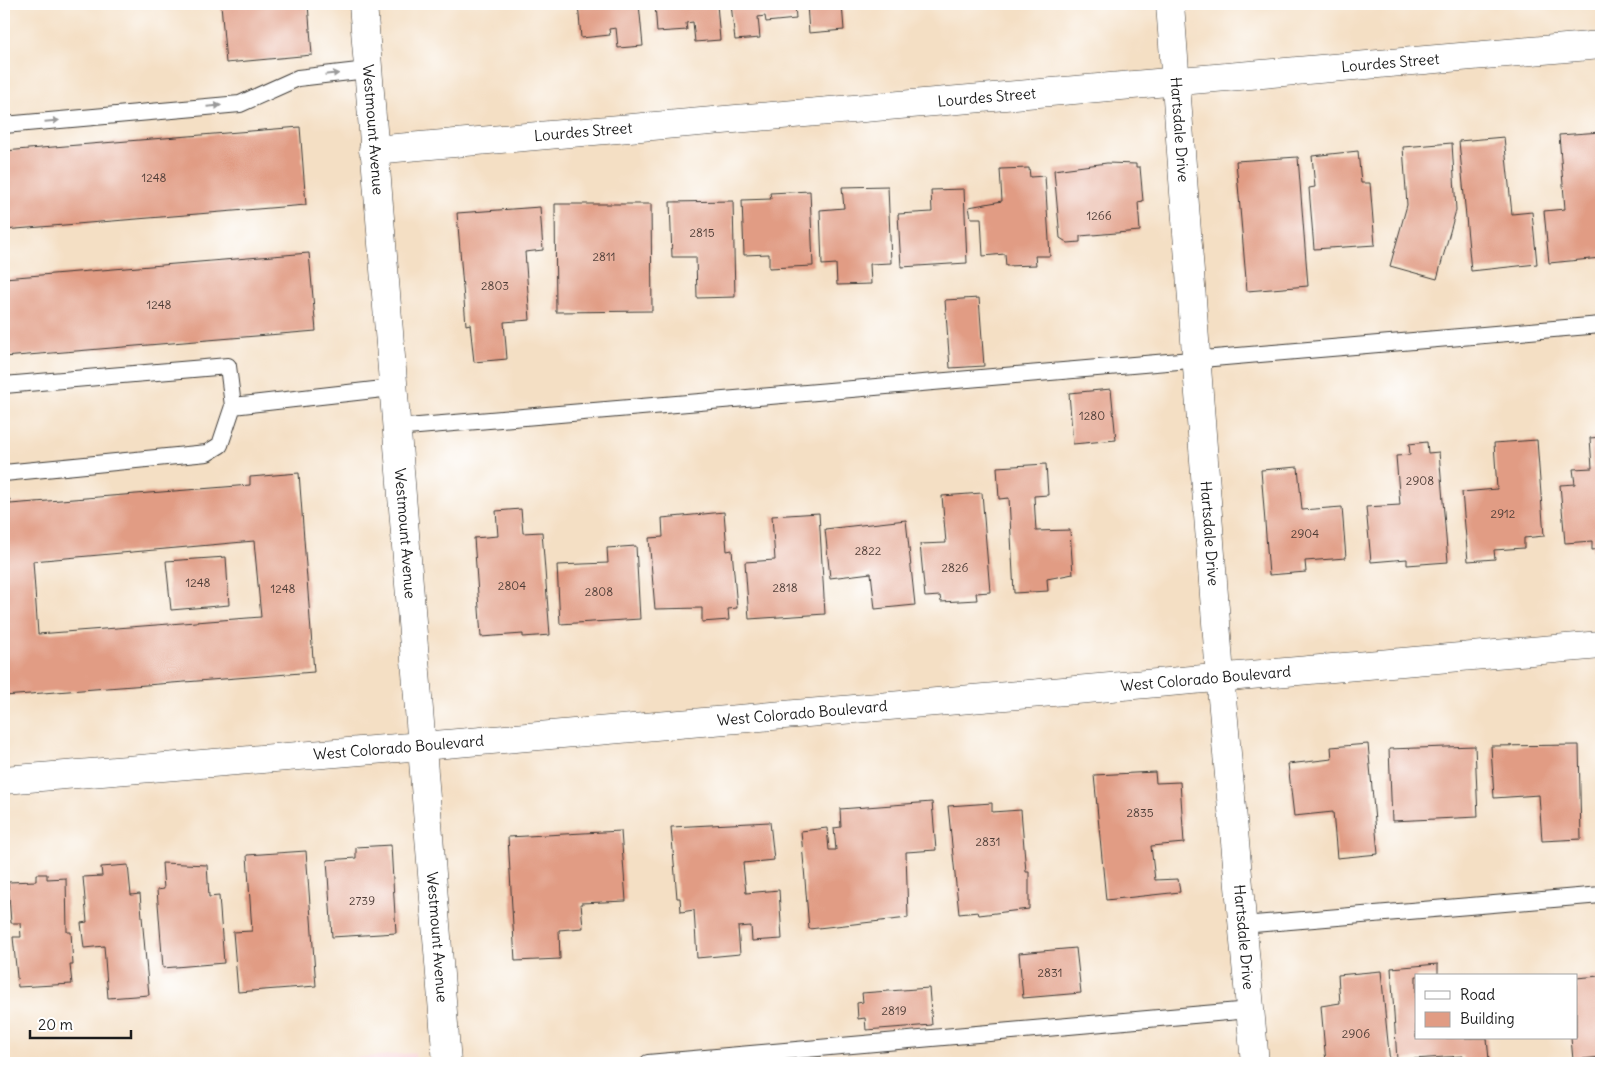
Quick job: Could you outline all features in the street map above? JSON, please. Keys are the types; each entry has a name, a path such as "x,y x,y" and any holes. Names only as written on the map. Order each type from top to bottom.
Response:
{"street":[{"name":"Westmount Avenue","path":"363,4 446,1063"},
{"name":"Hartsdale Drive","path":"1170,4 1220,676 1255,1063"},
{"name":"Lourdes Street","path":"373,150 1601,45"},
{"name":"West Colorado Boulevard","path":"4,780 1601,645"}],"lane":[{"path":"4,125 240,104 298,78 367,70"},
{"path":"395,428 1601,325"},
{"path":"4,385 228,366 234,406 220,445 207,453 4,473"},
{"path":"234,406 392,388"},
{"path":"1242,924 1601,896"},
{"path":"648,1063 1250,1010"}],"shaded area":[{"path":"415,1053 416,1063 289,1063"}],"building":[{"path":"221,4 308,4 312,55 226,63"},
{"path":"578,4 639,4 643,46 618,48 616,28 609,29 610,35 581,38"},
{"path":"655,4 717,4 720,40 695,42 693,22 686,23 687,30 657,32"},
{"path":"731,4 795,4 796,19 766,22 765,16 758,17 760,38 735,40"},
{"path":"807,4 842,4 844,30 809,33"},
{"path":"300,127 306,205 4,230 4,151"},
{"path":"1601,132 1601,258 1549,263 1544,211 1565,209 1559,135"},
{"path":"1504,137 1512,214 1532,212 1537,264 1471,271 1459,141"},
{"path":"1452,143 1456,210 1437,279 1390,266 1407,205 1403,147"},
{"path":"1358,151 1361,183 1370,183 1375,245 1314,249 1309,188 1315,187 1312,156"},
{"path":"1298,157 1308,286 1247,291 1236,161"},
{"path":"1107,163 1136,164 1136,167 1140,167 1143,201 1138,202 1140,231 1080,236 1080,242 1068,243 1060,238 1054,170"},
{"path":"1029,168 1030,177 1045,176 1050,256 1035,256 1036,265 1006,266 1005,254 983,256 981,218 971,218 969,207 1002,201 1000,169"},
{"path":"888,186 891,263 870,264 871,284 837,285 836,264 822,265 820,210 844,208 842,187"},
{"path":"964,189 967,263 901,267 898,214 932,212 931,190"},
{"path":"810,191 813,266 769,268 769,254 744,255 742,200 771,199 770,193"},
{"path":"733,201 735,297 697,298 696,257 672,257 670,202"},
{"path":"555,204 651,204 652,311 556,312"},
{"path":"540,207 543,250 525,252 530,320 504,322 507,359 474,362 470,324 466,325 457,213"},
{"path":"309,253 316,331 4,357 4,278"},
{"path":"979,298 984,366 950,368 945,300"},
{"path":"1111,389 1116,440 1073,444 1069,393"},
{"path":"1601,437 1601,549 1592,550 1592,541 1565,543 1560,485 1575,484 1573,469 1592,468 1590,438"},
{"path":"1537,440 1544,536 1524,538 1524,548 1494,550 1495,559 1468,561 1462,492 1497,489 1494,443"},
{"path":"1427,442 1428,453 1439,452 1448,562 1407,565 1407,559 1371,562 1366,507 1400,505 1396,456 1410,455 1409,444"},
{"path":"1046,464 1048,495 1034,496 1036,531 1070,530 1073,574 1047,579 1048,591 1014,593 1009,498 999,499 997,467"},
{"path":"1298,467 1302,510 1342,507 1346,558 1305,561 1306,572 1269,575 1261,470"},
{"path":"299,473 314,672 4,696 4,499 10,499 10,504 250,485 250,477","holes":["254,541 261,617 38,634 33,561"]},
{"path":"982,493 990,592 976,593 977,600 941,602 940,596 925,597 920,544 946,543 942,496"},
{"path":"521,509 523,533 542,532 550,635 523,637 523,634 481,637 474,538 498,536 496,511"},
{"path":"724,512 727,551 732,550 737,608 728,609 729,620 702,622 702,608 655,609 649,538 663,537 662,518"},
{"path":"819,513 825,614 749,619 745,562 775,560 772,516"},
{"path":"906,520 915,605 875,609 871,573 830,578 825,529"},
{"path":"636,546 640,619 560,624 557,565 608,563 607,548"},
{"path":"226,557 229,605 171,610 166,561"},
{"path":"1368,744 1378,854 1337,858 1333,812 1294,816 1288,764 1332,759 1331,747"},
{"path":"1579,745 1581,839 1542,841 1539,795 1494,798 1491,746"},
{"path":"1475,746 1478,817 1392,821 1389,749"},
{"path":"1155,772 1156,783 1180,782 1184,843 1151,846 1155,880 1178,879 1180,892 1106,900 1094,775"},
{"path":"932,802 936,850 906,852 908,918 809,929 801,831 827,828 829,850 836,850 834,828 841,827 840,809"},
{"path":"992,803 992,812 1021,810 1026,872 1029,872 1029,909 979,915 978,912 959,914 948,806"},
{"path":"770,822 774,860 743,863 746,893 779,890 782,939 752,941 751,926 738,927 740,954 697,958 694,910 681,912 680,898 677,898 671,827"},
{"path":"621,831 626,901 581,903 583,928 559,930 560,959 515,961 508,837"},
{"path":"391,845 396,933 332,937 327,860 356,858 356,847"},
{"path":"306,851 316,986 238,992 233,932 252,931 247,855"},
{"path":"162,863 207,865 209,897 219,896 224,963 163,968 157,890 164,889"},
{"path":"128,865 131,895 140,894 149,995 108,998 104,946 84,948 81,923 87,922 83,877 102,876 101,867"},
{"path":"36,874 47,874 47,879 66,878 67,932 71,932 73,965 70,965 72,984 18,987 13,937 21,937 20,923 11,923 8,882 36,881"},
{"path":"1076,948 1081,993 1023,998 1019,953"},
{"path":"1438,964 1438,974 1415,974 1415,1040 1487,1040 1489,1060 1464,1063 1463,1056 1397,1060 1391,968"},
{"path":"1381,971 1390,1063 1326,1063 1321,1006 1340,1003 1338,975"},
{"path":"1600,976 1601,1057 1573,1060 1571,1040 1578,1040 1578,978"},
{"path":"929,988 932,1025 866,1030 865,1018 858,1019 857,1003 863,1002 862,993"}]}
